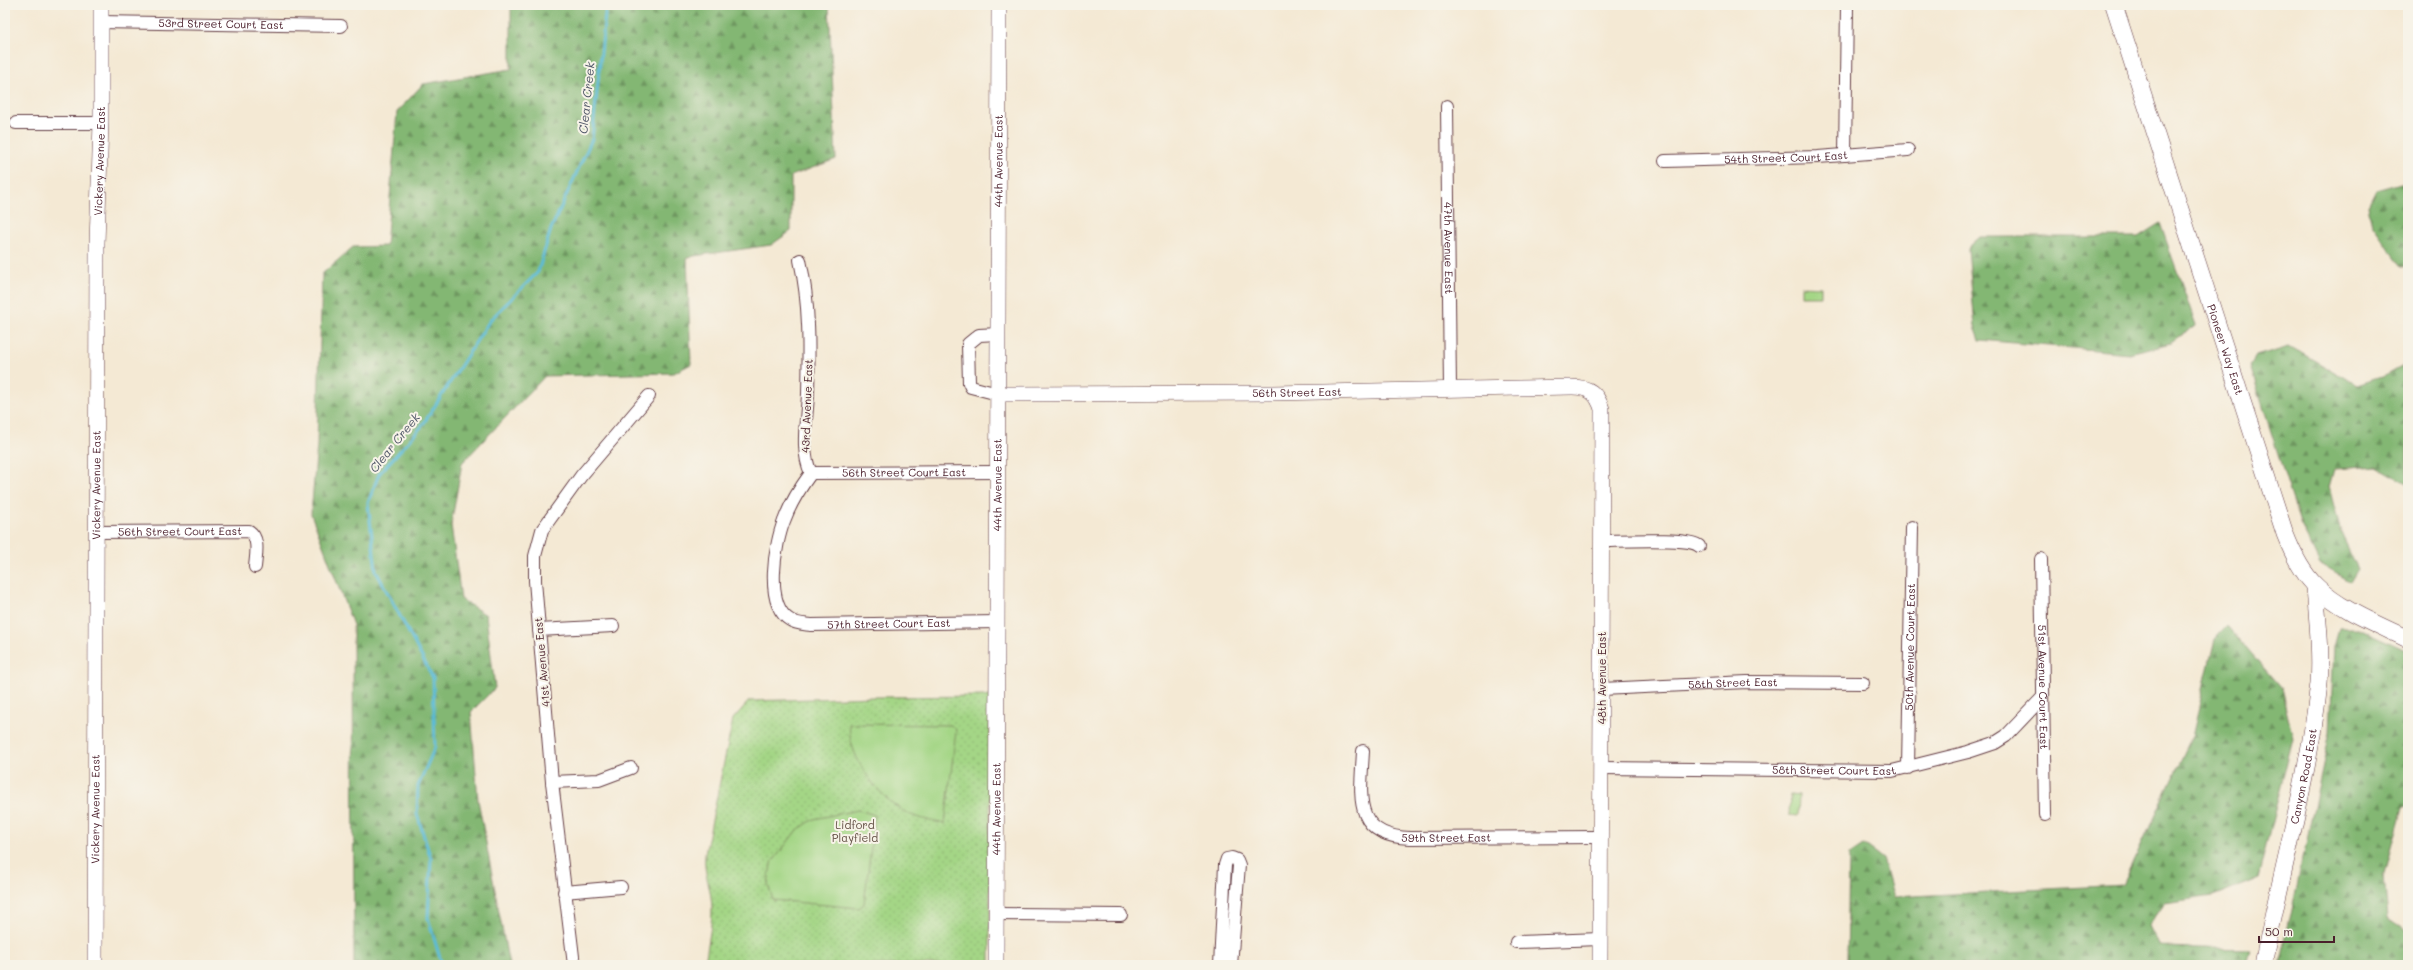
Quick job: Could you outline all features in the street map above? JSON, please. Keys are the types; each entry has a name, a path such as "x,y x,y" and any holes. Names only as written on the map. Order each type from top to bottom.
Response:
{"main road":[{"name":"Pioneer Way East","path":"2114,5 2284,534 2294,557 2315,586 2346,608 2408,639"},
{"name":"Canyon Road East","path":"2263,965 2302,788 2316,703 2319,681 2319,638 2315,586"}],"street":[{"name":"Vickery Avenue East","path":"96,965 97,243 101,123 101,5"},
{"name":"44th Avenue East","path":"996,965 999,5"},
{"path":"1845,155 1847,5"},
{"name":"53rd Street Court East","path":"100,22 341,26"},
{"name":"47th Avenue East","path":"1447,106 1450,390"},
{"path":"16,123 101,123"},
{"name":"54th Street Court East","path":"1665,161 1845,155 1908,150"},
{"name":"43rd Avenue East","path":"800,260 804,275 809,339 805,444 807,465 811,473"},
{"path":"998,334 979,335 968,344 968,383 971,387 998,394"},
{"name":"56th Street East","path":"998,394 1450,390 1584,387 1594,394"},
{"name":"48th Avenue East","path":"1594,394 1602,409 1600,965"},
{"name":"41st Avenue East","path":"574,965 564,892 552,782 539,630 536,556 542,530 581,476 649,396"},
{"name":"56th Street Court East","path":"811,473 998,472"},
{"name":"57th Street Court East","path":"811,473 792,502 776,549 774,578 776,597 784,615 796,622 811,624 997,622"},
{"name":"50th Avenue Court East","path":"1908,768 1912,527"},
{"name":"56th Street Court East","path":"97,532 249,532 255,536 256,541 255,567"},
{"path":"1602,542 1680,541 1694,542 1699,546"},
{"name":"51st Avenue Court East","path":"2040,559 2045,815"},
{"path":"539,630 613,626"},
{"name":"58th Street East","path":"1602,689 1747,682 1863,683"},
{"name":"58th Street Court East","path":"1601,768 1872,772 1908,768 1995,743 2006,736 2043,697"},
{"name":"59th Street East","path":"1363,751 1362,806 1375,827 1385,835 1410,838 1601,838"},
{"path":"552,782 599,780 631,768"},
{"path":"1220,965 1225,865 1227,860 1232,858 1237,860 1239,865 1231,965"},
{"path":"564,892 621,887"},
{"path":"996,914 1121,915"},
{"path":"1516,942 1600,938"}],"green space":[{"path":"511,5 829,5 836,159 791,176 791,231 771,245 687,257 691,364 674,373 545,376 462,463 451,525 461,599 486,615 495,688 471,712 478,800 509,965 354,965 353,625 311,514 317,444 322,274 353,247 386,246 397,112 423,84 511,69"},
{"path":"2408,181 2408,268 2401,265 2372,224 2368,206 2376,190"},
{"path":"2160,223 2196,325 2171,343 2129,353 1980,340 1975,327 1968,248 1980,237 2138,237"},
{"path":"1801,286 1821,287 1821,296 1801,296"},
{"path":"2289,346 2357,385 2384,376 2408,363 2408,484 2377,466 2334,469 2329,487 2341,533 2358,569 2350,582 2320,564 2300,523 2250,366 2256,356"},
{"path":"2227,626 2281,689 2293,738 2258,878 2213,896 2165,903 2149,926 2160,947 2251,949 2247,965 1849,965 1847,963 1849,855 1864,845 1883,859 1894,897 2123,885 2192,736 2215,639"},
{"path":"2339,628 2358,628 2408,651 2408,804 2403,807 2384,877 2388,918 2408,932 2408,965 2280,965 2330,732 2334,646"},
{"name":"Lidford Playfield","path":"990,696 990,965 705,965 712,916 712,902 705,868 705,854 733,719 749,701 874,697"},
{"path":"849,724 951,725 956,730 945,824 907,813 898,808 874,785 857,757 851,742"},
{"path":"1790,795 1799,796 1798,816 1789,815"},
{"path":"858,810 875,815 864,904 859,908 773,900 768,884 771,864 796,831 814,819"}],"waterway":[{"name":"Clear Creek","path":"442,965 428,918 431,859 417,814 418,786 435,747 433,678 376,571 368,503 379,474 422,426 490,320 538,272 551,229 592,139 606,5"}]}
